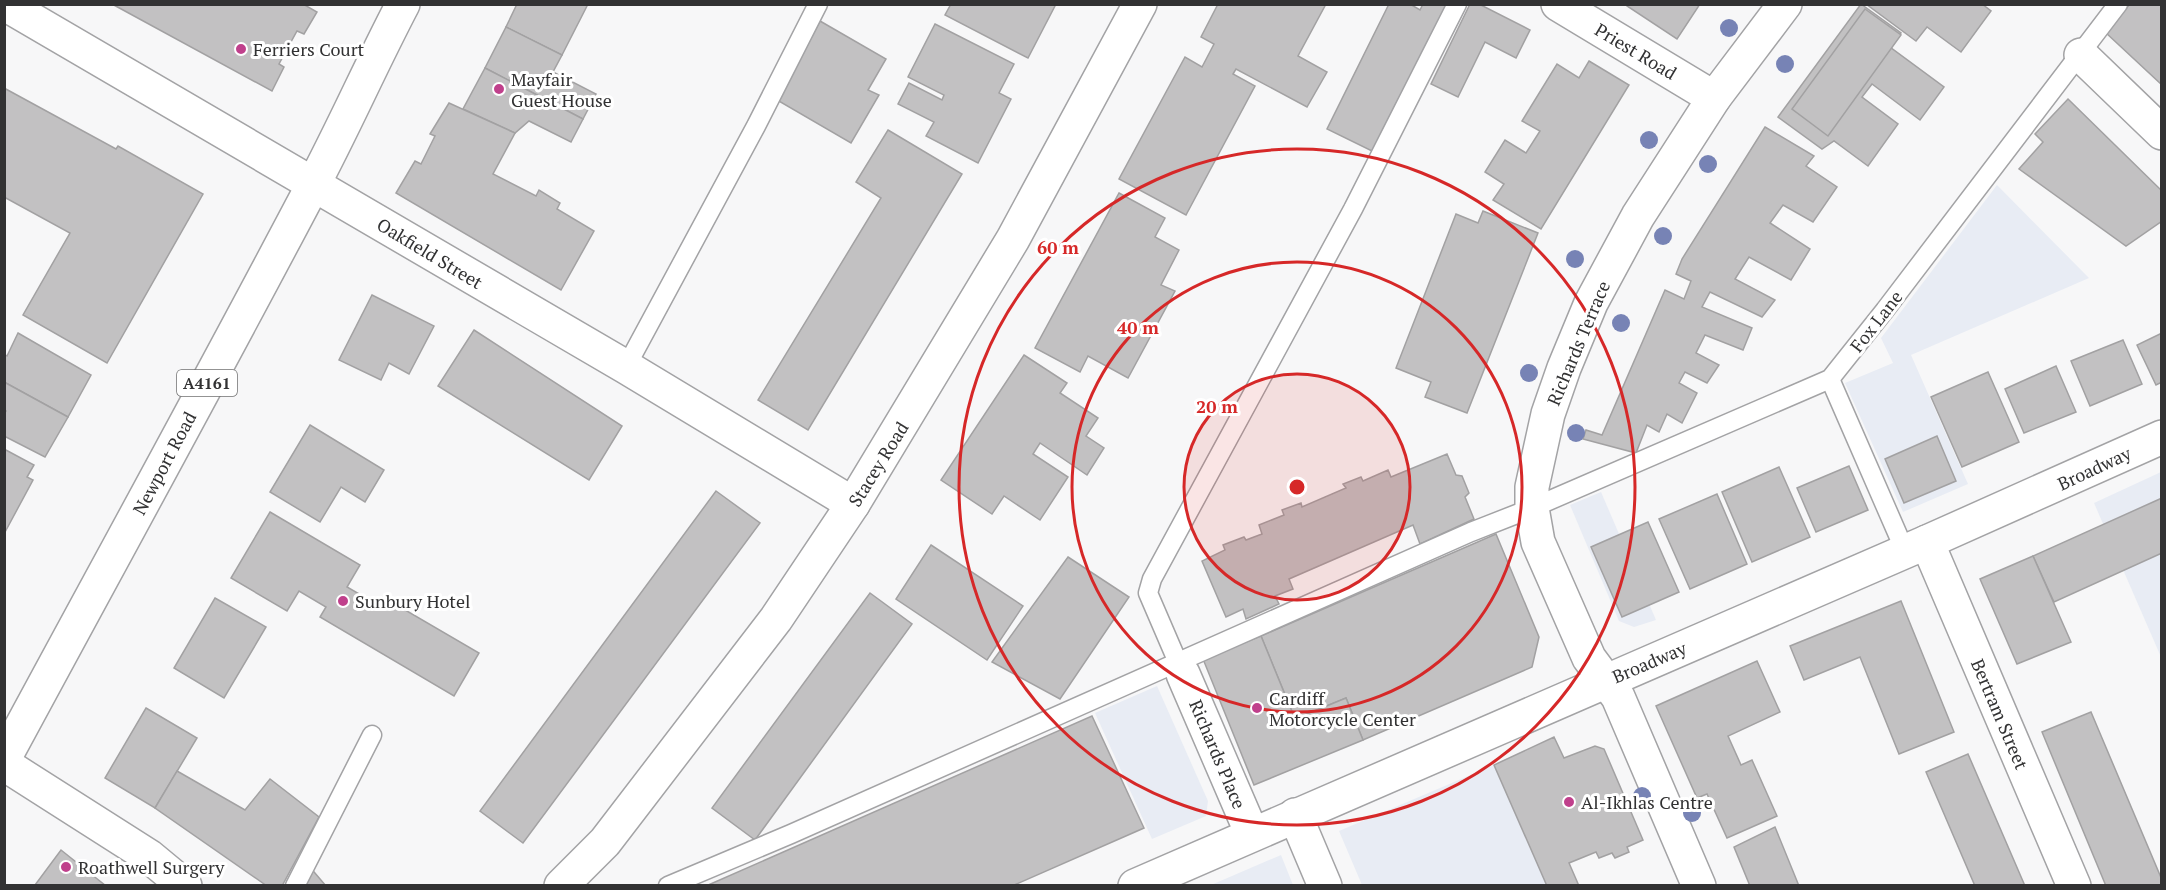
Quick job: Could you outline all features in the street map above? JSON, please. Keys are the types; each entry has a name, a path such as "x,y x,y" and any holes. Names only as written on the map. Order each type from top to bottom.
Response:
{"street":[{"name":"Oakfield Street","path":"5,4 626,367 853,504"},
{"name":"Newport Road","path":"4,759 314,184 403,4"},
{"name":"Stacey Road","path":"561,885 605,842 662,768 776,619 853,504 1013,239 1140,4"},
{"name":"Priest Road","path":"1558,4 1714,98"},
{"name":"Richards Terrace","path":"1699,885 1618,697 1589,658 1538,542 1532,508 1532,487 1548,414 1591,303 1638,216 1714,98 1785,4"},
{"path":"2081,55 2162,133"},
{"name":"Broadway","path":"1135,885 2162,437"},
{"name":"Bertram Street","path":"1916,546 2074,885"},
{"name":"Richards Place","path":"1180,668 1252,834"},
{"path":"4,764 150,857 185,885"},
{"path":"1295,815 1325,885"}],"lane":[{"path":"626,367 751,137 818,4"},
{"path":"1180,668 1148,593 1152,579 1353,209 1457,4"},
{"name":"Fox Lane","path":"668,885 1180,668 1471,532 1532,508 1830,379 2118,4"},
{"path":"1830,379 1916,546"},
{"path":"295,885 372,735"}],"shaded area":[{"path":"1997,185 2089,278 1911,355 1968,484 1903,512 1845,383 1893,363 1881,338"},
{"path":"2161,472 2161,657 2094,503"},
{"path":"1601,492 1656,620 1634,627 1619,621 1570,505"},
{"path":"1157,686 1208,801 1206,816 1152,839 1095,713"},
{"path":"1494,765 1547,885 1362,885 1339,831"},
{"path":"1281,855 1293,885 1211,885"}],"building":[{"name":"Ferriers Court","path":"112,4 303,4 317,12 304,34 297,31 279,64 284,67 272,91"},
{"path":"517,4 588,4 562,55 506,27"},
{"path":"951,4 1056,4 1028,58 945,15"},
{"path":"1218,4 1326,4 1298,56 1327,72 1307,107 1236,69 1233,74 1255,86 1186,215 1119,179 1185,57 1202,67 1214,44 1201,37"},
{"path":"1389,4 1410,4 1420,10 1423,4 1447,4 1372,151 1327,129"},
{"path":"1470,4 1479,4 1530,30 1516,58 1485,42 1458,97 1431,84"},
{"path":"1628,4 1700,4 1677,39 1627,6"},
{"path":"1861,4 1901,33 1890,47 1944,87 1920,120 1872,84 1862,97 1898,124 1868,166 1834,141 1822,149 1778,117"},
{"path":"1866,4 1982,4 1991,11 1961,52 1927,27 1916,41"},
{"path":"2130,4 2162,4 2162,85 2105,32"},
{"path":"1865,9 1901,35 1828,136 1792,109"},
{"path":"820,21 886,59 868,90 879,95 851,143 777,100"},
{"path":"935,24 1014,64 999,93 1011,99 978,163 926,136 934,122 898,104 909,83 942,100 944,95 908,77"},
{"path":"506,27 562,55 553,72 596,94 583,119 485,68"},
{"path":"1589,61 1629,85 1541,229 1493,200 1504,184 1485,172 1505,140 1526,153 1540,131 1522,121 1557,64 1579,78"},
{"name":"Mayfair Guest House","path":"485,68 583,119 571,142 529,121 515,133 463,109"},
{"path":"4,88 116,149 118,146 203,194 107,363 23,315 70,233 4,197"},
{"path":"2068,99 2162,191 2162,221 2126,246 2019,169 2043,142 2035,134"},
{"path":"449,103 515,133 493,174 536,196 539,190 560,203 557,209 594,231 561,290 396,193 415,161 421,164 435,136 430,134"},
{"path":"1765,127 1814,156 1806,166 1837,187 1813,222 1783,205 1770,223 1810,249 1791,280 1749,257 1735,279 1775,300 1762,317 1710,292 1702,307 1752,328 1743,350 1705,335 1696,353 1719,365 1707,383 1685,372 1679,383 1697,393 1682,423 1667,414 1659,432 1647,425 1636,453 1583,439 1586,430 1602,435 1665,290 1684,299 1691,281 1676,274 1682,259"},
{"path":"888,130 962,174 808,430 758,400 881,198 856,182"},
{"path":"1119,193 1165,218 1155,237 1179,250 1161,285 1175,291 1128,378 1088,356 1080,372 1035,348"},
{"path":"1483,211 1538,233 1467,413 1425,397 1431,382 1396,368 1456,214 1478,223"},
{"path":"372,295 434,326 409,374 389,363 381,380 339,360"},
{"path":"474,330 622,426 589,480 438,386"},
{"path":"18,333 91,375 68,417 4,382 4,354 7,356"},
{"path":"2162,333 2162,382 2156,385 2137,345"},
{"path":"2123,340 2142,384 2090,406 2071,361"},
{"path":"1024,355 1067,383 1060,393 1098,418 1086,436 1104,448 1087,475 1040,443 1033,454 1068,477 1040,520 1004,496 992,514 941,480"},
{"path":"2056,366 2076,412 2024,433 2005,389"},
{"path":"1988,372 2019,442 1962,467 1931,397"},
{"path":"4,382 68,417 45,457 4,436 6,411 4,410"},
{"path":"310,425 384,470 365,502 341,487 320,522 270,492"},
{"path":"1937,436 1956,481 1904,503 1885,459"},
{"path":"4,449 34,465 27,477 33,480 4,534"},
{"path":"1447,454 1456,475 1462,476 1469,493 1465,497 1474,519 1420,544 1413,525 1289,579 1293,589 1275,596 1279,604 1246,619 1243,609 1226,617 1202,561 1225,550 1223,545 1244,537 1246,540 1262,534 1259,525 1284,515 1282,510 1301,503 1302,507 1346,488 1343,484 1361,477 1363,481 1388,470 1391,477"},
{"path":"1849,466 1868,510 1816,532 1797,488"},
{"path":"1779,467 1810,537 1752,562 1722,492"},
{"path":"716,491 760,523 523,843 480,811"},
{"path":"1717,494 1747,564 1690,589 1659,519"},
{"path":"2162,498 2162,553 2054,602 2033,556"},
{"name":"Sunbury Hotel","path":"270,512 360,565 347,587 378,605 383,597 479,653 454,696 320,617 326,607 299,591 287,611 231,578"},
{"path":"1648,522 1679,592 1622,617 1591,547"},
{"path":"1496,534 1539,637 1532,667 1363,740 1346,698 1295,719 1261,636"},
{"path":"931,545 1023,606 987,660 896,599"},
{"path":"2033,556 2071,642 2017,664 1980,579"},
{"path":"1068,557 1129,597 1060,699 992,662"},
{"path":"870,593 912,624 755,840 712,808"},
{"path":"215,598 266,627 224,698 174,668"},
{"path":"1901,601 1954,732 1899,754 1860,657 1804,680 1790,646"},
{"name":"Cardiff Motorcycle Center","path":"1261,636 1295,719 1346,698 1363,740 1254,785 1203,659"},
{"path":"1757,661 1780,712 1728,736 1741,765 1752,760 1777,816 1727,838 1707,794 1697,798 1656,706"},
{"path":"146,708 197,738 155,808 105,778"},
{"path":"2091,712 2162,880 2162,886 2106,886 2042,732"},
{"path":"1092,716 1144,828 1012,886 706,886"},
{"name":"Al-Ikhlas Centre","path":"1554,737 1564,758 1595,746 1604,749 1643,840 1627,847 1629,852 1615,858 1612,853 1599,858 1596,852 1569,863 1579,886 1547,886 1494,765"},
{"path":"1968,754 2025,886 1975,886 1926,772"},
{"path":"177,771 245,810 270,779 319,817 282,886 267,886 155,808"},
{"path":"1775,827 1799,886 1750,886 1734,847"},
{"name":"Roathwell Surgery","path":"61,850 106,886 35,885"},
{"path":"309,866 326,886 302,886"}],"place":[{"name":"Ferriers Court","path":"241,49"},
{"name":"Mayfair Guest House","path":"499,89"},
{"name":"Sunbury Hotel","path":"343,601"},
{"name":"Cardiff Motorcycle Center","path":"1257,708"},
{"name":"Al-Ikhlas Centre","path":"1569,802"},
{"name":"Roathwell Surgery","path":"66,867"}]}
